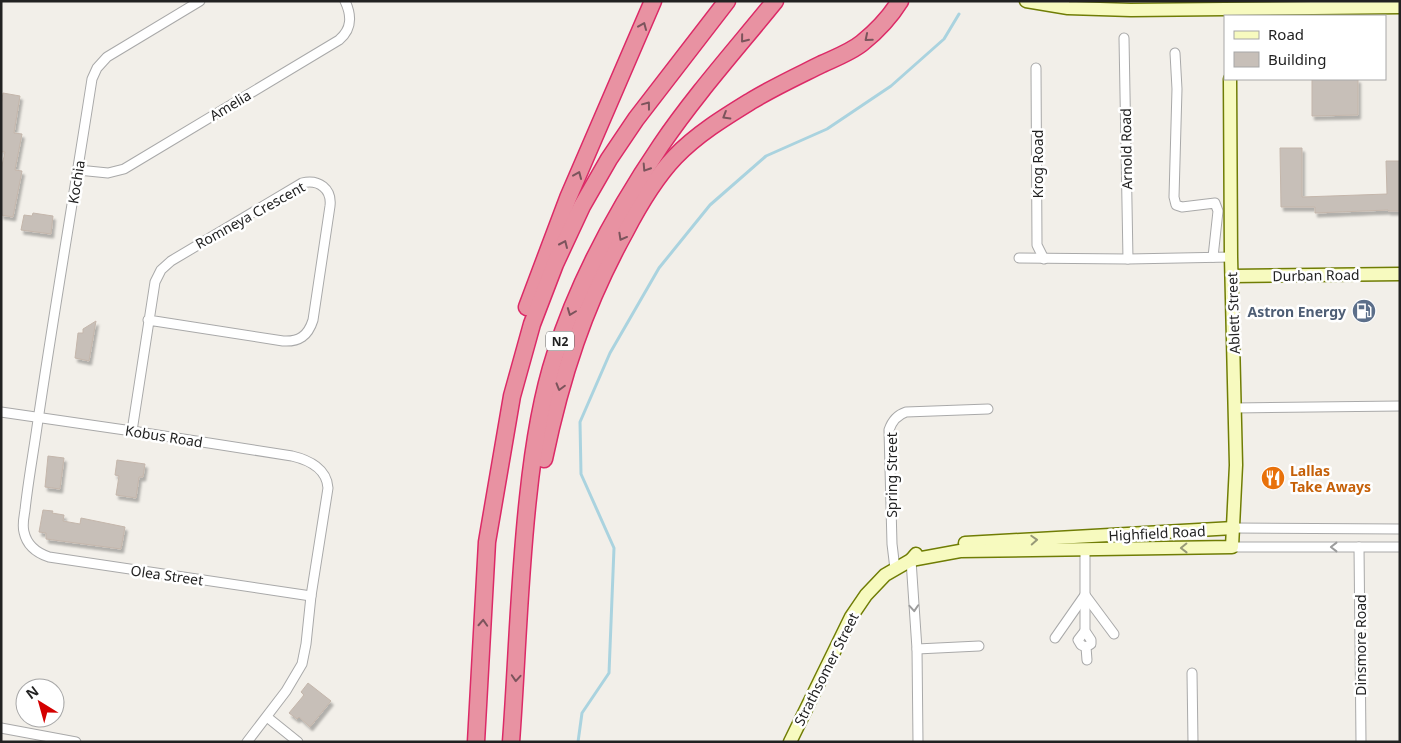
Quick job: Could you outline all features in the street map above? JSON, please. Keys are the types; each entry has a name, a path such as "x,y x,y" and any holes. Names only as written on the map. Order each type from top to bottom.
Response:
{"highway":[{"path":"487,542 496,453 505,390 523,318 568,198 653,1"},
{"name":"N2","path":"476,742 487,542 512,396 532,324 582,206 609,159 636,119 727,1"},
{"name":"N2","path":"511,742 518,653 522,550 531,468 544,396 555,355 599,247 626,199 662,143 775,1"},
{"path":"518,653 542,468 554,408 568,361 589,305 637,209 657,178 676,156 696,138 718,121 753,100 860,44 879,29 900,1"}],"street":[{"name":"Kochia","path":"38,418 92,79 97,68 107,57 200,1"},
{"name":"Amelia","path":"78,170 108,173 124,169 339,40 348,31 350,20 345,1"},
{"path":"1026,1 1068,8 1096,9 1400,7"},
{"name":"Arnold Road","path":"1124,38 1128,259"},
{"path":"1175,53 1177,89 1174,197 1176,205 1182,207 1215,203 1218,211 1213,257"},
{"name":"Krog Road","path":"1036,68 1037,245 1044,259"},
{"name":"Ablett Street","path":"1230,80 1231,257 1235,408 1234,528 1232,547"},
{"name":"Romneya Crescent","path":"132,431 148,320 155,282 166,264 302,183 320,183 329,194 330,206 313,320 304,336 298,340 283,341 148,320"},
{"path":"1020,258 1128,259 1231,257"},
{"name":"Durban Road","path":"1232,276 1400,274"},
{"path":"1235,408 1400,406"},
{"name":"Spring Street","path":"895,568 891,526 890,430 892,423 901,414 906,412 988,408"},
{"name":"Kobus Road","path":"1,412 297,457 309,462 323,473 328,481 311,596"},
{"name":"Olea Street","path":"38,418 23,525 26,540 40,554 49,558 311,596"},
{"name":"Highfield Road","path":"915,557 942,546 959,543 1234,528 1400,530"},
{"name":"Highfield Road","path":"915,557 960,551 1232,547 1400,547"},
{"name":"Dinsmore Road","path":"1359,547 1361,742"},
{"path":"1085,550 1085,631 1078,640 1081,645 1086,647 1087,660"},
{"path":"915,557 918,742"},
{"name":"Strathsomer Street","path":"790,742 851,617 866,595 885,575 915,557"},
{"path":"1085,594 1114,634"},
{"path":"1055,638 1085,594"},
{"path":"247,742 294,680 302,664 311,596"},
{"path":"917,649 979,646"},
{"path":"1192,673 1192,742"},
{"path":"267,717 298,742"},
{"path":"1,728 76,742"}],"building":[{"path":"1312,80 1358,80 1358,115 1312,116"},
{"path":"3,93 20,96 14,133 22,134 15,170 22,171 13,217 1,215 1,170 5,152 1,152 1,106"},
{"path":"1280,148 1302,148 1302,197 1387,194 1386,161 1400,161 1400,211 1315,213 1315,207 1281,207"},
{"path":"33,213 53,216 51,234 21,230 24,215 32,216"},
{"path":"96,321 89,361 75,358 78,333 83,333 83,329"},
{"path":"48,456 64,458 60,489 45,487"},
{"path":"117,460 145,464 143,477 139,477 136,498 116,495 119,476 115,475"},
{"path":"43,510 64,515 63,521 80,524 81,518 125,527 121,549 46,539 46,533 39,532"},
{"path":"308,683 331,701 310,727 299,717 297,719 289,713 304,695 301,692"}],"waterway":[{"path":"578,742 582,713 609,673 614,548 581,474 580,422 610,353 659,268 710,205 766,156 827,129 891,86 944,39 959,14"}],"place":[{"name":"Astron Energy","path":"1364,311"},
{"name":"Lallas Take Aways","path":"1273,478"}]}
